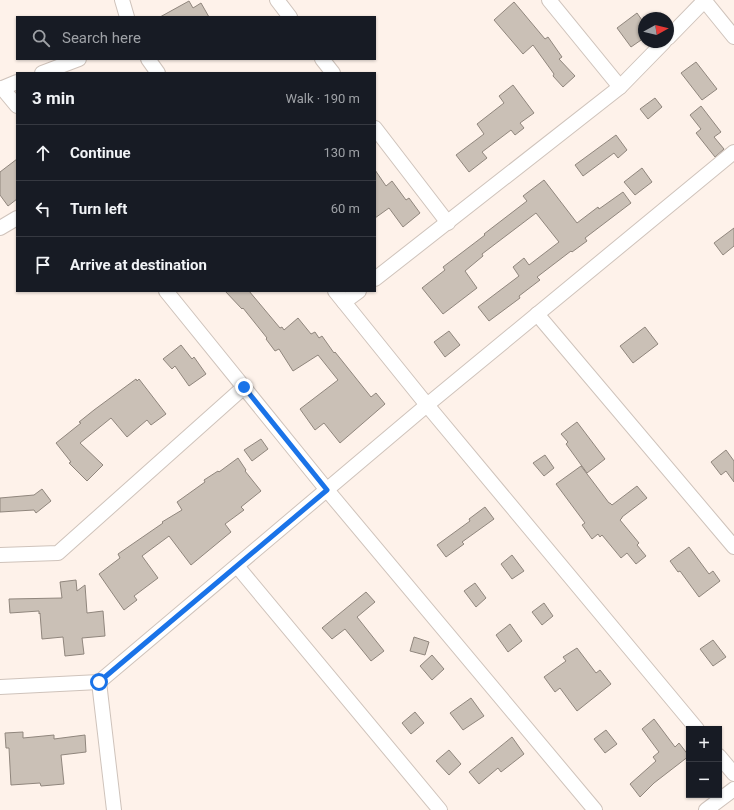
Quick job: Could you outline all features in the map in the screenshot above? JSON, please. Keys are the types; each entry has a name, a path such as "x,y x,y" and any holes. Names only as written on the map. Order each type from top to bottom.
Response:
{"street":[{"path":"122,0 127,16"},
{"path":"277,0 289,16"},
{"path":"549,0 620,87"},
{"path":"674,32 704,0 734,37"},
{"path":"376,278 620,87 658,48"},
{"path":"45,72 76,60"},
{"path":"149,60 157,72"},
{"path":"323,60 332,72"},
{"path":"16,82 1,88 16,105"},
{"path":"376,129 448,223"},
{"path":"0,687 99,682 327,490 734,152"},
{"path":"0,228 16,219"},
{"path":"167,292 327,490 596,810"},
{"path":"336,292 428,406 695,726"},
{"path":"344,302 358,292"},
{"path":"538,314 734,547"},
{"path":"0,555 58,553 244,387"},
{"path":"237,566 440,810"},
{"path":"99,682 114,810"},
{"path":"722,760 734,774"},
{"path":"706,810 734,789"}],"building":[{"path":"189,1 193,8 201,3 208,16 162,16"},
{"path":"514,2 545,39 548,37 562,57 559,59 575,76 563,87 553,76 554,74 533,45 523,54 494,20"},
{"path":"637,13 638,42 631,47 617,28"},
{"path":"696,62 717,89 702,100 681,73"},
{"path":"513,85 534,113 520,123 524,128 515,135 511,130 482,152 487,158 469,172 456,155 484,134 477,124 504,103 499,96"},
{"path":"655,98 662,107 648,119 640,109"},
{"path":"701,106 721,132 714,137 724,149 715,157 696,133 701,129 690,115"},
{"path":"616,135 627,150 618,158 614,153 583,176 575,165"},
{"path":"16,160 16,200 8,206 0,195 0,172"},
{"path":"642,168 652,182 635,195 624,182"},
{"path":"376,171 386,186 392,181 406,200 409,198 420,213 403,227 389,208 376,217"},
{"path":"544,180 577,223 598,207 599,209 623,192 631,203 585,238 587,241 572,252 571,251 537,277 540,280 519,296 520,298 489,321 478,307 519,276 513,267 524,258 529,265 559,242 536,213 482,254 483,256 465,271 477,288 443,314 422,288 445,270 443,267 527,201 523,196"},
{"path":"734,228 734,246 723,255 714,243"},
{"path":"226,292 250,292 280,328 282,327 284,330 298,318 311,334 315,332 319,338 322,336 334,353 335,352 371,397 376,393 385,404 340,443 324,423 315,430 300,409 338,380 318,355 293,371 279,349 275,351 266,339 267,338 243,308 242,309"},
{"path":"645,327 658,344 633,363 620,346"},
{"path":"449,331 460,345 445,357 434,342"},
{"path":"181,345 192,359 194,357 206,374 189,386 175,366 172,369 163,359"},
{"path":"136,379 137,381 139,379 166,414 151,425 147,420 127,437 111,418 80,443 103,465 87,481 69,463 71,462 56,443 81,423 79,422 94,410"},
{"path":"577,422 605,459 587,473 566,444 568,442 561,434"},
{"path":"261,439 268,449 252,461 244,450"},
{"path":"726,450 734,461 734,482 726,471 721,475 711,462"},
{"path":"545,455 554,468 544,476 533,463"},
{"path":"238,458 246,470 245,471 261,491 241,507 244,510 225,524 231,532 191,565 169,536 142,556 158,578 134,596 137,600 124,610 99,574 120,558 118,554 163,523 162,522 182,510 177,502 205,482 204,480 218,471 219,472"},
{"path":"581,466 612,505 637,486 647,498 620,520 639,543 637,545 646,556 636,564 627,553 621,558 602,535 600,537 598,534 592,539 582,525 585,523 556,484"},
{"path":"42,489 51,501 36,513 34,510 0,512 0,498 34,495"},
{"path":"485,507 494,519 462,542 464,544 446,557 437,545 470,521 469,519"},
{"path":"689,547 709,574 713,571 720,581 699,597 680,571 678,572 670,561"},
{"path":"512,555 524,571 512,579 501,564"},
{"path":"76,580 77,591 85,585 87,613 103,611 105,636 82,638 84,654 65,656 63,637 42,639 39,611 10,613 9,599 62,598 60,582"},
{"path":"475,583 486,598 476,607 464,591"},
{"path":"366,592 375,602 357,617 384,651 371,661 345,629 332,639 322,628"},
{"path":"544,603 553,616 542,625 532,612"},
{"path":"510,624 522,641 508,652 496,635"},
{"path":"414,637 429,642 425,655 410,651"},
{"path":"713,640 726,657 713,666 700,649"},
{"path":"577,648 596,673 600,670 611,684 577,711 560,688 555,692 544,677 566,661 563,657"},
{"path":"432,655 444,669 432,680 420,666"},
{"path":"471,698 484,716 463,730 450,713"},
{"path":"415,712 424,723 411,734 402,723"},
{"path":"654,719 675,747 679,743 686,752 686,758 654,783 640,797 630,784 656,761 653,757 659,752 642,729"},
{"path":"606,730 617,744 605,753 594,739"},
{"path":"23,732 23,738 54,735 54,739 85,735 86,752 61,755 64,784 41,786 40,783 11,785 9,748 6,748 5,733"},
{"path":"512,737 524,754 501,772 498,768 479,784 469,772"},
{"path":"449,750 461,764 449,775 436,761"}],"route":[{"path":"99,682 327,490 244,387"}]}
